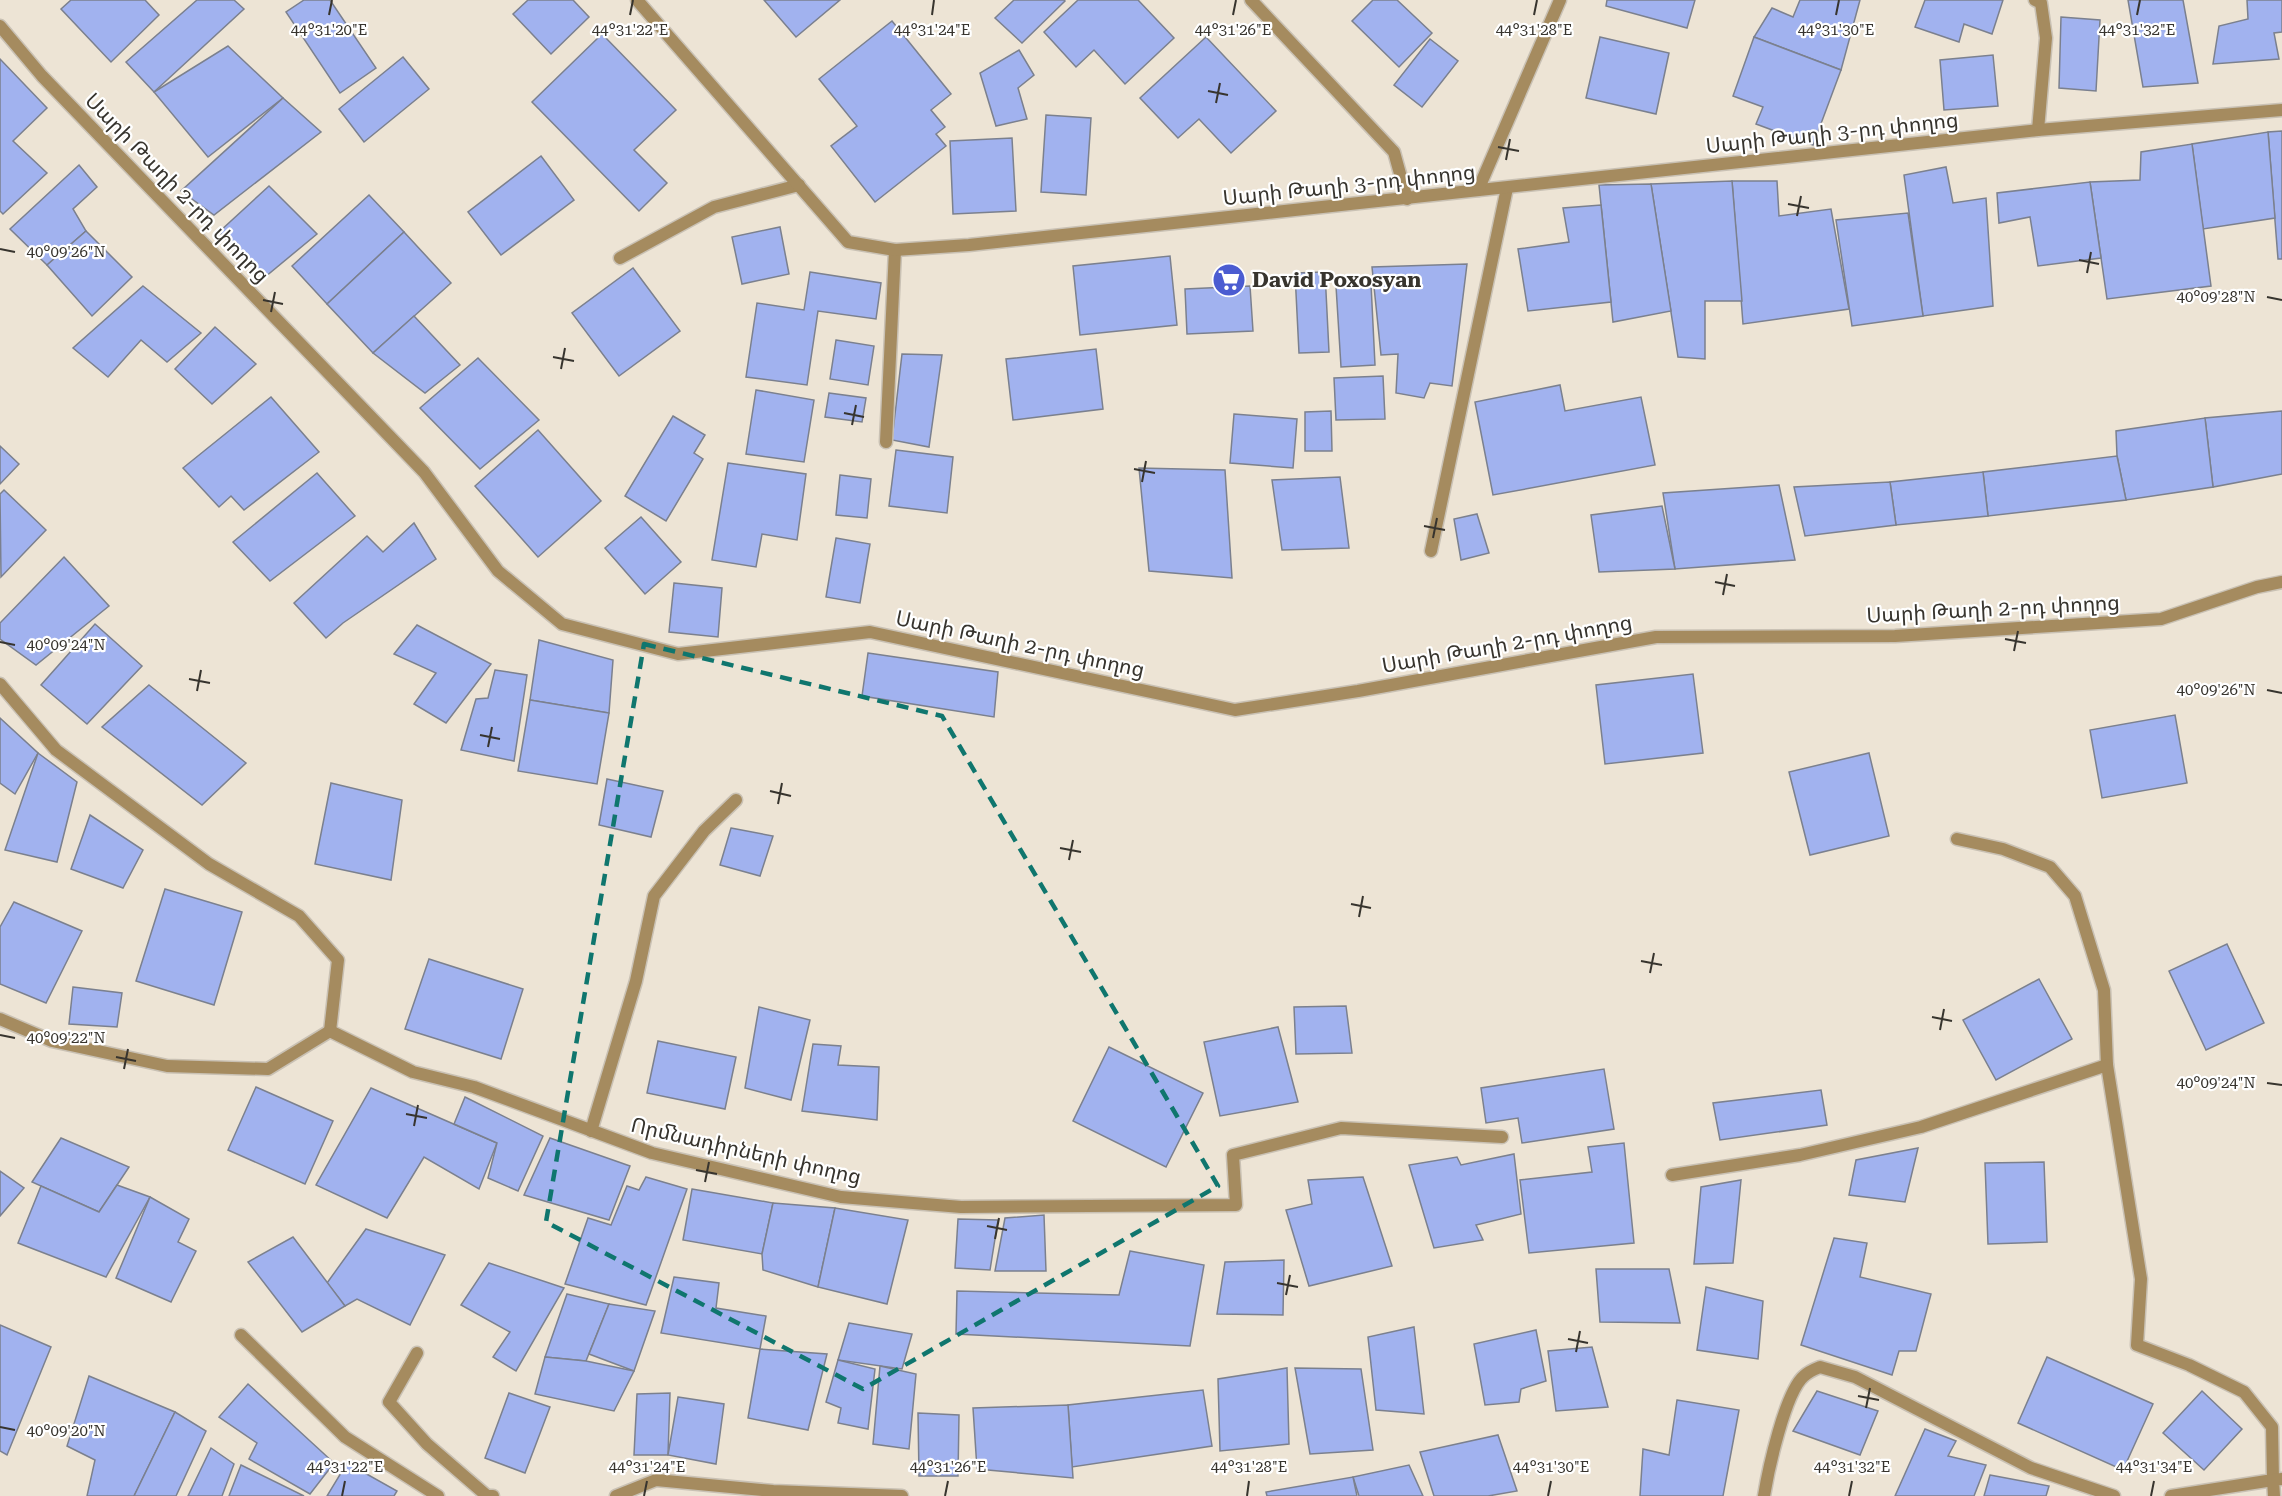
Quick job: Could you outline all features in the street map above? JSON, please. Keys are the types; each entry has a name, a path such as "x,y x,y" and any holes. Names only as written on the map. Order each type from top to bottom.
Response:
{"street":[{"name":"Սարի Թաղի 3-րդ փողոց","path":"637,0 848,242 895,250 969,245 1407,199 2037,130 2282,110"},
{"path":"1251,0 1394,152 1407,199"},
{"path":"1478,190 1560,0"},
{"path":"2035,0 2041,3 2046,38 2037,130"},
{"name":"Սարի Թաղի 2-րդ փողոց","path":"0,26 50,84 424,472 498,571 562,624 678,654 870,632 1235,710 1358,691 1656,637 1895,636 2161,619 2257,587 2282,582"},
{"path":"621,258 714,207 799,185"},
{"path":"1431,551 1506,188"},
{"path":"886,442 895,250"},
{"path":"0,1019 52,1041 167,1066 268,1069 330,1031 338,960 299,916 209,864 56,750 3,689"},
{"path":"591,1131 636,981 654,896 704,831 736,800"},
{"path":"1957,839 2003,849 2050,867 2075,896 2104,990 2107,1065 2141,1279 2136,1345 2189,1365 2244,1392 2272,1427 2277,1480 2274,1496"},
{"name":"Որմնադիրների փողոց","path":"330,1031 413,1072 474,1087 652,1153 841,1197 961,1207 1236,1205 1233,1155 1255,1149 1341,1128 1502,1137"},
{"path":"1672,1175 1800,1155 1921,1127 2107,1065"},
{"path":"241,1335 345,1437 438,1496"},
{"path":"417,1353 389,1402 427,1444 488,1496"},
{"path":"1764,1496 1768,1471 1790,1399 1803,1376 1820,1367 1855,1377 2031,1468 2114,1496"},
{"path":"616,1496 656,1480 772,1491 902,1496"},
{"path":"2171,1496 2277,1480"}],"highlighted area":[{"path":"644,644 942,716 1218,1186 863,1389 546,1222"}],"building":[{"path":"71,0 145,0 159,15 111,62 61,9"},
{"path":"197,0 234,0 244,9 154,92 126,62"},
{"path":"304,0 330,0 376,68 340,93 286,12"},
{"path":"528,0 573,0 589,17 551,54 513,14"},
{"path":"764,0 840,0 796,37"},
{"path":"1014,0 1065,1 1022,43 995,18"},
{"path":"1078,0 1138,0 1174,38 1125,84 1094,50 1076,67 1044,32"},
{"path":"1373,0 1397,0 1432,33 1399,67 1352,21"},
{"path":"1607,0 1695,0 1687,28 1606,6"},
{"path":"1800,0 1860,0 1841,70 1754,37 1772,8 1793,17"},
{"path":"1925,0 2003,0 1992,34 1964,24 1959,42 1915,27"},
{"path":"2128,0 2183,0 2198,83 2143,87"},
{"path":"2247,0 2282,0 2282,32 2274,33 2279,59 2213,64 2219,26 2248,19"},
{"path":"2061,17 2100,20 2096,91 2059,88"},
{"path":"892,21 951,94 931,110 945,127 936,134 946,146 875,202 831,146 857,126 819,79"},
{"path":"602,34 676,110 634,150 667,183 639,211 532,102"},
{"path":"1206,37 1276,111 1231,153 1199,119 1178,138 1140,98"},
{"path":"1600,37 1669,53 1656,114 1586,98"},
{"path":"1754,37 1841,70 1813,145 1756,124 1763,107 1733,96"},
{"path":"1430,39 1458,61 1422,107 1394,85"},
{"path":"228,46 283,98 208,157 154,92"},
{"path":"1019,50 1034,75 1018,88 1027,119 996,126 980,73"},
{"path":"1993,55 1998,106 1944,110 1940,60"},
{"path":"403,57 429,89 364,142 339,109"},
{"path":"0,59 47,108 13,141 47,173 3,214 0,211"},
{"path":"283,98 321,132 214,215 181,191"},
{"path":"1046,115 1091,118 1086,195 1041,192"},
{"path":"2282,131 2282,259 2278,259 2268,132"},
{"path":"2268,132 2275,218 2203,229 2192,144"},
{"path":"1012,138 1016,211 953,214 950,141"},
{"path":"2192,144 2211,286 2107,299 2090,182 2140,180 2141,152"},
{"path":"541,156 574,200 501,255 468,212"},
{"path":"79,165 97,187 73,209 86,231 47,265 10,229"},
{"path":"1946,167 1953,203 1986,198 1993,306 1923,316 1904,175"},
{"path":"1732,181 1777,181 1779,216 1831,209 1849,309 1743,324"},
{"path":"1732,181 1742,301 1705,301 1705,359 1678,357 1651,184"},
{"path":"2090,182 2101,258 2038,266 2030,217 1999,223 1997,193"},
{"path":"1651,184 1671,311 1613,322 1599,185"},
{"path":"269,186 317,234 265,277 219,232"},
{"path":"369,195 404,232 327,304 292,266"},
{"path":"1601,205 1611,302 1528,311 1518,249 1569,242 1563,208"},
{"path":"1908,213 1923,316 1852,326 1836,220"},
{"path":"780,227 789,274 742,284 732,237"},
{"path":"86,231 132,277 92,316 47,265"},
{"path":"404,232 451,283 373,353 327,304"},
{"path":"1170,256 1177,325 1080,335 1073,266"},
{"path":"1467,264 1452,386 1430,383 1424,398 1396,393 1398,354 1381,355 1372,267"},
{"path":"633,268 680,331 619,376 572,313"},
{"path":"810,272 881,283 876,319 818,311 807,385 746,377 757,303 804,310"},
{"path":"1325,272 1329,352 1299,353 1295,273"},
{"path":"1371,284 1375,365 1341,367 1336,286"},
{"path":"143,286 201,333 167,362 141,340 108,377 73,348"},
{"path":"1250,286 1253,331 1187,334 1185,289"},
{"path":"414,316 460,365 425,393 373,353"},
{"path":"215,327 256,364 212,404 175,369"},
{"path":"836,340 874,346 868,385 830,379"},
{"path":"1096,349 1103,409 1013,420 1006,359"},
{"path":"902,354 942,355 929,447 892,440"},
{"path":"478,358 539,420 480,469 420,408"},
{"path":"1383,376 1385,419 1336,420 1334,378"},
{"path":"1560,385 1565,411 1641,397 1655,465 1493,495 1475,402"},
{"path":"756,390 814,400 804,462 746,454"},
{"path":"829,393 866,398 862,422 825,417"},
{"path":"271,397 319,452 244,510 231,496 219,507 183,468"},
{"path":"1331,411 1332,451 1305,451 1305,412"},
{"path":"2282,411 2282,474 2213,487 2205,418"},
{"path":"1234,414 1297,419 1293,468 1230,463"},
{"path":"673,416 705,435 694,453 703,459 666,521 625,496"},
{"path":"2205,418 2213,487 2126,500 2117,456 2116,431"},
{"path":"538,430 601,501 538,557 475,486"},
{"path":"0,446 19,464 0,484"},
{"path":"896,450 953,457 947,513 889,506"},
{"path":"2117,456 2126,500 1988,516 1983,472"},
{"path":"728,463 806,474 797,540 762,534 756,567 712,560"},
{"path":"1139,468 1225,470 1232,578 1149,571"},
{"path":"1983,472 1988,516 1896,525 1890,482"},
{"path":"317,473 355,516 270,581 233,542"},
{"path":"840,475 871,479 867,518 836,515"},
{"path":"1340,477 1349,548 1282,550 1272,480"},
{"path":"1890,482 1896,525 1805,536 1794,487"},
{"path":"1779,485 1795,560 1675,569 1663,493"},
{"path":"4,490 46,530 1,577 0,494"},
{"path":"1662,506 1675,569 1599,572 1591,515"},
{"path":"1477,514 1489,553 1461,560 1454,519"},
{"path":"641,517 681,562 645,594 605,548"},
{"path":"414,523 436,559 343,623 326,638 294,603 367,536 383,552"},
{"path":"836,538 870,544 860,603 826,597"},
{"path":"64,557 109,606 36,665 0,639 0,623"},
{"path":"674,583 722,588 718,637 669,632"},
{"path":"95,624 142,666 87,724 41,685"},
{"path":"417,625 491,664 446,723 414,704 436,673 394,654"},
{"path":"539,640 613,660 609,713 530,700"},
{"path":"868,653 998,672 994,717 862,696"},
{"path":"495,670 527,675 514,761 461,750 476,699 488,698"},
{"path":"1693,674 1703,753 1605,764 1596,685"},
{"path":"149,685 246,763 202,805 102,727"},
{"path":"530,700 609,713 597,784 518,771"},
{"path":"2175,715 2187,783 2102,798 2090,730"},
{"path":"0,718 38,753 15,794 0,783"},
{"path":"38,753 77,782 57,862 5,850"},
{"path":"1869,753 1889,836 1810,855 1789,772"},
{"path":"607,779 663,791 651,837 599,825"},
{"path":"331,783 402,800 391,880 315,864"},
{"path":"90,815 143,850 123,888 71,869"},
{"path":"731,828 773,836 760,876 720,865"},
{"path":"165,889 242,912 214,1005 136,981"},
{"path":"14,902 82,931 46,1003 0,984 0,927"},
{"path":"2227,944 2264,1023 2206,1050 2169,971"},
{"path":"429,959 523,989 501,1059 405,1029"},
{"path":"2039,979 2072,1039 1996,1080 1963,1020"},
{"path":"73,987 122,993 117,1027 69,1024"},
{"path":"1346,1006 1352,1053 1296,1054 1294,1007"},
{"path":"759,1007 810,1020 791,1100 745,1088"},
{"path":"1278,1027 1298,1102 1220,1116 1204,1042"},
{"path":"658,1041 736,1057 725,1109 647,1093"},
{"path":"813,1044 841,1046 838,1065 879,1067 877,1120 802,1111"},
{"path":"1109,1047 1203,1093 1166,1167 1073,1121"},
{"path":"1604,1069 1614,1129 1522,1143 1518,1118 1486,1123 1481,1088"},
{"path":"256,1087 333,1121 305,1184 228,1150"},
{"path":"371,1088 497,1143 479,1189 424,1157 387,1218 316,1185"},
{"path":"1821,1090 1827,1125 1720,1140 1713,1103"},
{"path":"465,1097 543,1136 518,1191 488,1178 497,1143 454,1124"},
{"path":"61,1138 129,1167 99,1212 32,1182"},
{"path":"550,1138 630,1166 609,1220 524,1195"},
{"path":"1624,1143 1634,1243 1529,1253 1520,1180 1592,1172 1588,1147"},
{"path":"1918,1148 1905,1202 1849,1195 1856,1160"},
{"path":"1514,1154 1521,1214 1476,1225 1483,1240 1434,1248 1409,1165 1457,1157 1461,1165"},
{"path":"2044,1162 2047,1242 1988,1244 1985,1163"},
{"path":"0,1171 24,1188 0,1216"},
{"path":"646,1177 687,1189 646,1305 565,1284 588,1218 611,1225 627,1186 639,1190"},
{"path":"1363,1177 1392,1266 1309,1286 1286,1210 1312,1204 1308,1180"},
{"path":"1741,1180 1733,1263 1694,1264 1701,1187"},
{"path":"117,1185 150,1197 106,1277 18,1243 41,1186 99,1212"},
{"path":"692,1189 773,1203 762,1254 683,1240"},
{"path":"150,1197 189,1219 178,1242 196,1251 171,1302 116,1278"},
{"path":"773,1203 835,1208 818,1287 763,1270 762,1254"},
{"path":"835,1208 908,1220 887,1304 818,1287"},
{"path":"1044,1215 1046,1271 995,1271 1005,1218"},
{"path":"958,1219 998,1220 990,1270 955,1268"},
{"path":"366,1229 445,1255 410,1325 357,1299 345,1306 327,1283"},
{"path":"293,1237 345,1306 302,1332 248,1262"},
{"path":"1834,1238 1867,1243 1860,1277 1931,1294 1916,1351 1899,1351 1892,1375 1801,1345"},
{"path":"1130,1251 1204,1265 1190,1346 956,1334 957,1291 1119,1295"},
{"path":"1284,1260 1283,1315 1217,1314 1225,1262"},
{"path":"489,1263 564,1288 516,1371 493,1357 510,1332 461,1305"},
{"path":"1596,1269 1669,1269 1680,1323 1600,1322"},
{"path":"674,1277 719,1283 716,1308 766,1316 760,1349 661,1333"},
{"path":"1706,1287 1763,1301 1758,1359 1697,1350"},
{"path":"567,1294 609,1304 586,1361 545,1357"},
{"path":"609,1304 655,1311 634,1371 589,1354"},
{"path":"849,1323 912,1334 902,1369 838,1360"},
{"path":"0,1325 51,1347 7,1455 0,1451"},
{"path":"1414,1327 1424,1414 1376,1410 1368,1337"},
{"path":"1536,1330 1546,1381 1521,1389 1519,1402 1485,1405 1474,1344"},
{"path":"1592,1347 1608,1407 1556,1411 1548,1351"},
{"path":"760,1349 827,1354 808,1430 748,1418"},
{"path":"545,1357 586,1361 634,1371 614,1411 535,1394"},
{"path":"2047,1357 2153,1404 2123,1470 2018,1423"},
{"path":"838,1360 875,1369 868,1429 838,1423 841,1408 826,1402"},
{"path":"880,1366 916,1374 909,1449 873,1444"},
{"path":"1287,1368 1289,1444 1220,1451 1218,1379"},
{"path":"1295,1368 1361,1369 1373,1450 1310,1454"},
{"path":"89,1376 175,1412 134,1496 87,1496 95,1460 67,1446"},
{"path":"248,1384 334,1463 310,1494 249,1459 257,1443 219,1417"},
{"path":"1203,1390 1212,1446 1072,1467 1068,1405"},
{"path":"1817,1391 1878,1411 1860,1455 1793,1431"},
{"path":"2202,1391 2242,1429 2204,1470 2163,1433"},
{"path":"509,1393 550,1407 525,1473 485,1458"},
{"path":"670,1393 668,1455 634,1455 637,1394"},
{"path":"678,1397 724,1404 716,1464 668,1455"},
{"path":"1677,1400 1739,1410 1723,1496 1640,1496 1643,1449 1669,1455"},
{"path":"1068,1405 1073,1478 977,1469 973,1408"},
{"path":"175,1412 206,1431 176,1496 134,1496"},
{"path":"918,1413 959,1415 958,1476 919,1476"},
{"path":"1925,1429 1956,1441 1948,1456 1986,1465 1974,1496 1895,1496"},
{"path":"1498,1435 1517,1491 1488,1496 1434,1496 1420,1452"},
{"path":"211,1448 234,1464 222,1496 188,1496"},
{"path":"347,1463 397,1491 394,1496 327,1496"},
{"path":"241,1465 304,1496 229,1496"},
{"path":"1409,1465 1423,1496 1359,1496 1353,1477"},
{"path":"1990,1475 2049,1486 2046,1496 1984,1496"},
{"path":"1353,1477 1357,1496 1267,1496 1266,1492"}],"place":[{"name":"David Poxosyan","path":"1229,280"}]}
